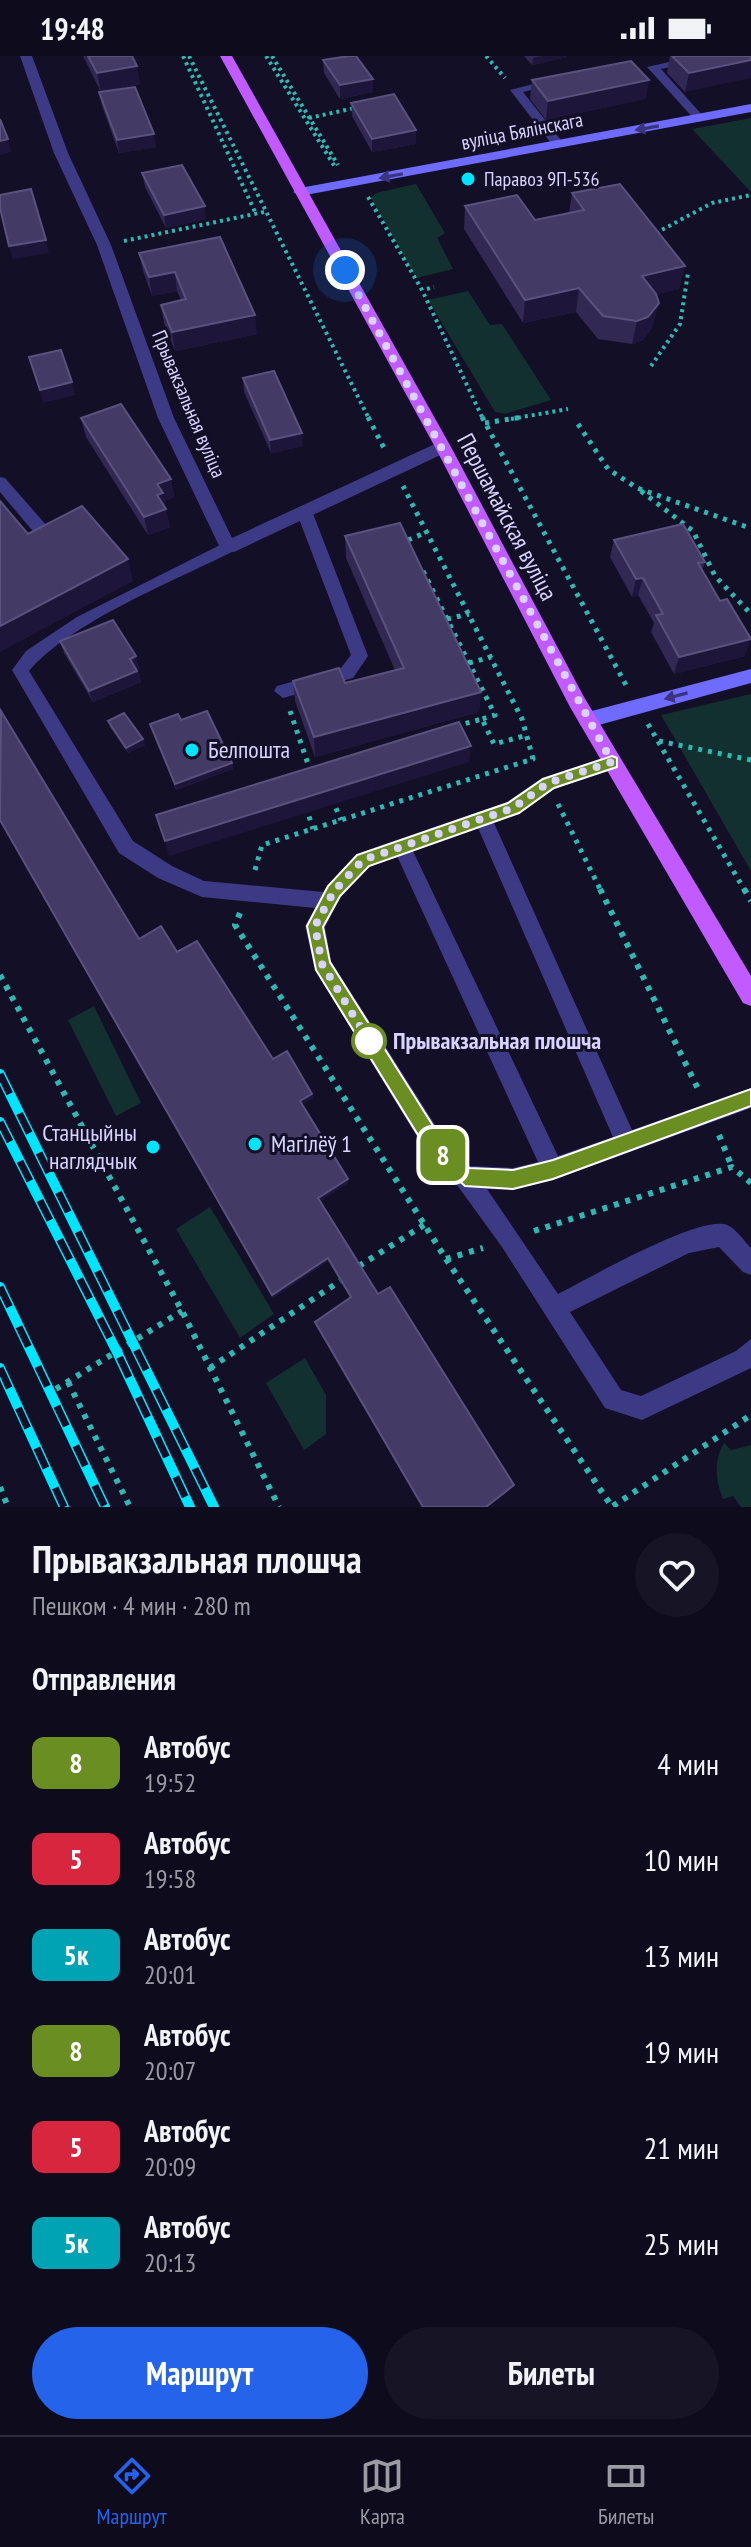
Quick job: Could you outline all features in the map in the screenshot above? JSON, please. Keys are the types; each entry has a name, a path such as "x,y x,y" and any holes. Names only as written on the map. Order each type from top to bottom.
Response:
{"main road":[{"name":"Першамайская вуліца","path":"226,56 443,447 588,720 751,996"},
{"name":"вуліца Бялінскага","path":"300,192 751,108"},
{"path":"588,720 751,676"}],"street":[{"name":"Прывакзальная вуліца","path":"26,56 61,153 104,245 166,418 228,547"},
{"path":"228,547 443,447"}],"lane":[{"path":"699,118 653,67 715,56"},
{"path":"558,144 516,90 560,81"},
{"path":"0,482 48,538"},
{"path":"283,691 347,673 360,656 304,511"},
{"path":"228,547 54,638 26,658 20,670 126,847 165,872 202,889 328,901"},
{"path":"612,762 548,783 526,802 363,860 328,901 315,926 322,964 431,1139 465,1177 510,1239 613,1400 642,1408 744,1359 751,1351"},
{"path":"482,817 627,1143"},
{"path":"401,846 553,1169"},
{"path":"465,1177 513,1179 553,1169 751,1098"},
{"path":"554,1308 687,1242 723,1235 751,1264"}],"path":[{"path":"183,56 256,214"},
{"path":"189,56 264,212 522,719"},
{"path":"266,56 343,176"},
{"path":"272,56 307,118"},
{"path":"486,56 516,90"},
{"path":"307,118 355,108"},
{"path":"365,191 422,290 485,423 627,687"},
{"path":"656,233 712,203 751,195"},
{"path":"104,245 264,212"},
{"path":"651,366 673,343 686,315 688,273"},
{"path":"427,289 434,287"},
{"path":"485,423 568,409"},
{"path":"578,424 608,469 693,531 715,576 751,614"},
{"path":"637,488 747,527"},
{"path":"414,551 407,538 427,532"},
{"path":"420,565 495,715 452,727"},
{"path":"447,619 469,614"},
{"path":"469,663 491,657"},
{"path":"283,691 310,770"},
{"path":"638,706 751,901"},
{"path":"482,719 494,744 524,736"},
{"path":"658,740 751,760"},
{"path":"533,759 548,783 710,1114 732,1167 751,1183"},
{"path":"302,772 320,767"},
{"path":"330,793 341,820"},
{"path":"303,801 313,829"},
{"path":"0,975 182,1311 279,1507"},
{"path":"446,1259 732,1167"},
{"path":"359,1266 424,1225"},
{"path":"210,1368 340,1281"},
{"path":"56,1389 182,1311"},
{"path":"68,1382 130,1507"},
{"path":"613,1507 751,1415"},
{"path":"0,1487 8,1507"}],"green space":[{"path":"751,118 751,192 692,129"},
{"path":"416,184 445,233 437,238 453,269 416,278 371,198 376,193"},
{"path":"468,291 490,325 502,324 551,400 505,414 495,412 428,300"},
{"path":"751,694 751,871 661,715"},
{"path":"94,1006 141,1103 116,1116 68,1020"},
{"path":"210,1207 274,1314 240,1338 176,1229"},
{"path":"305,1358 326,1395 326,1434 304,1450 266,1383"},
{"path":"724,1443 731,1450 751,1445 751,1507 741,1507 733,1496 723,1499 717,1471 718,1457"}],"building":[{"path":"88,56 132,56 137,66 97,73"},
{"path":"356,56 373,79 340,85 323,60"},
{"path":"672,56 751,56 751,60 689,73"},
{"path":"631,61 649,80 548,101 532,80"},
{"path":"135,87 154,134 117,140 99,92"},
{"path":"394,94 416,130 372,139 351,103"},
{"path":"0,119 8,139 0,141"},
{"path":"182,165 205,206 164,215 142,173"},
{"path":"620,184 685,266 642,276 659,303 648,317 637,321 603,316 579,288 525,300 465,206 517,195 535,220 584,210 572,193"},
{"path":"31,189 46,240 9,246 0,195"},
{"path":"220,237 255,315 172,332 161,305 186,299 175,272 149,277 139,253"},
{"path":"61,350 72,382 40,390 29,357"},
{"path":"274,371 302,433 270,440 243,378"},
{"path":"121,404 171,479 157,484 163,493 157,495 166,509 144,517 81,418"},
{"path":"0,501 28,534 82,506 128,559 0,626"},
{"path":"400,523 481,692 314,737 293,681 339,668 345,683 404,668 345,536"},
{"path":"683,524 705,562 698,563 720,601 727,599 751,639 679,657 656,615 663,614 643,578 636,579 614,540"},
{"path":"113,620 136,656 130,659 137,671 89,691 60,641"},
{"name":"Магілёў 1","path":"1,711 139,939 161,926 177,952 197,941 273,1059 287,1051 312,1094 300,1101 348,1179 318,1198 378,1294 390,1287 514,1485 486,1507 423,1507 315,1322 351,1297 328,1258 272,1295 0,820"},
{"name":"Белпошта","path":"207,711 232,763 175,784 150,724 178,714 181,720"},
{"path":"124,713 143,739 126,748 108,721"},
{"path":"459,722 471,746 165,841 156,815"}],"railway":[{"path":"0,1074 214,1507"},
{"path":"0,1122 118,1354 190,1507"},
{"path":"0,1287 105,1507"},
{"path":"0,1368 64,1507"}],"bus line":[{"name":"8","path":"612,762 548,783 526,802 513,808 363,860 334,891 315,926 322,964 438,1150 465,1177 513,1179 553,1169 751,1098"}],"place":[{"name":"Паравоз 9П-536","path":"468,179"},
{"name":"Белпошта","path":"192,750"},
{"name":"Прывакзальная плошча","path":"369,1041"},
{"name":"Магілёў 1","path":"255,1144"},
{"name":"Станцыйны наглядчык","path":"153,1147"}],"route":[{"path":"345,270 612,762 548,783 526,802 513,808 363,860 334,891 315,926 322,964 369,1041"}]}
